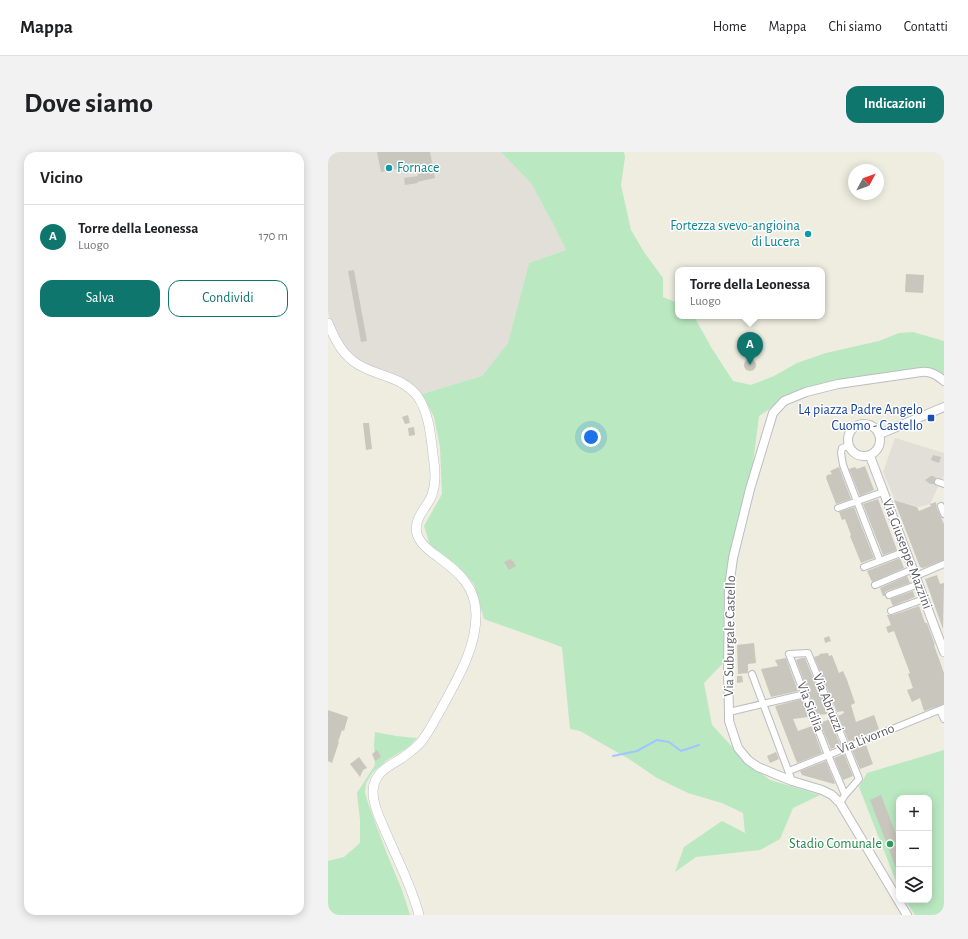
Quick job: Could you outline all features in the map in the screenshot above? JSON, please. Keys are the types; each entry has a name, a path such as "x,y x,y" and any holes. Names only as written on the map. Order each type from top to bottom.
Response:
{"main road":[{"path":"328,322 342,351 354,363 368,370 391,377 401,382 412,391 420,401 424,409 429,428 435,476 432,495 418,519 418,535 422,543 429,551 454,569 463,579 472,592 475,606 475,627 469,653 463,668 436,716 421,742 409,753 382,771 377,776 374,784 373,796 378,814 408,883 418,915"}],"street":[{"name":"Via Suburgale Castello","path":"907,915 840,803 832,795 758,767 748,760 738,748 729,721 729,587 732,565 750,489 773,413 784,401 806,392 838,384 926,372 938,376 944,381"},
{"path":"880,434 944,407"},
{"path":"863,423 873,426 880,434 881,439 878,449 870,456 857,455 849,446 848,436 850,431 858,424 863,423"},
{"path":"849,446 842,448 843,465 880,561"},
{"name":"Via Giuseppe Mazzini","path":"870,456 944,652"},
{"path":"838,508 883,492"},
{"path":"941,506 944,514"},
{"path":"864,567 906,551"},
{"path":"875,585 916,576 944,564"},
{"path":"889,595 916,576"},
{"path":"891,611 924,599"},
{"name":"Via Abruzzi","path":"789,654 808,653 845,748 859,779 846,795"},
{"name":"Via Sicilia","path":"789,654 828,755 846,795"},
{"path":"752,674 792,781"},
{"path":"729,712 805,694"},
{"path":"942,709 944,719"},
{"name":"Via Livorno","path":"788,771 942,709"},
{"path":"840,803 846,795"}],"shaded area":[{"path":"328,152 501,152 531,183 566,250 529,263 508,343 482,376 422,394 404,379 365,365 355,359 344,346 329,316 328,310"},
{"path":"895,438 944,453 944,476 930,504 919,507 895,500 883,472"}],"green space":[{"path":"501,152 624,152 625,157 621,185 631,230 644,252 663,278 663,297 675,302 675,319 696,319 711,347 733,381 751,385 774,376 797,363 826,353 879,341 899,333 913,332 944,341 944,380 927,371 838,384 783,400 759,416 752,471 726,580 730,656 704,683 712,725 747,763 770,780 820,795 793,808 780,839 760,850 696,857 675,872 684,847 722,821 745,833 743,813 722,803 688,793 657,778 629,759 580,731 570,729 562,647 484,619 474,584 458,566 430,545 424,526 442,494 440,447 434,417 422,394 482,376 508,343 529,263 566,250 531,183"},
{"path":"375,732 417,738 407,748 387,760 373,772 366,783 365,793 410,915 328,915 328,861 344,857 360,843 360,820 357,793 375,765"},
{"name":"Stadio Comunale","path":"944,750 944,915 915,915 907,903 932,903 932,795 896,795 896,881 859,787 867,773"}],"building":[{"name":"Fornace","path":"377,152 430,152 435,178 405,185 404,178 418,176 416,165 381,172"},
{"path":"354,270 367,341 361,342 348,271"},
{"path":"906,274 924,275 923,293 905,292"},
{"path":"752,359 755,360 755,370 748,371 745,370 744,363 745,360"},
{"path":"408,415 410,423 405,424 402,417"},
{"path":"363,423 369,423 372,449 366,450"},
{"path":"414,427 415,435 409,436 408,428"},
{"path":"933,455 941,457 939,463 931,460"},
{"path":"865,466 874,490 860,496 849,469 855,467 857,469"},
{"path":"839,467 851,499 836,504 826,478 827,475 832,474 830,471"},
{"path":"931,476 936,478 934,484 930,484 925,480"},
{"path":"878,499 897,550 883,555 863,504"},
{"path":"894,500 917,507 919,511 936,502 944,524 944,560 923,568 920,567"},
{"path":"854,507 874,558 861,563 845,519 842,520 839,512"},
{"path":"900,558 904,568 872,582 867,571"},
{"path":"511,559 516,566 509,570 504,562"},
{"path":"937,575 940,584 944,583 943,629 925,579"},
{"path":"907,576 910,583 887,591 885,592 885,596 883,596 880,588"},
{"path":"913,591 915,597 893,606 890,599"},
{"path":"919,606 925,623 927,623 944,673 944,704 924,711 920,698 912,702 907,690 913,688 908,674 910,673 894,631 888,633 886,627 891,625 887,615 893,615"},
{"path":"829,636 831,641 825,643 824,638"},
{"path":"754,643 756,663 748,664 748,673 738,674 737,645"},
{"path":"828,653 829,656 832,655 839,673 843,671 847,680 855,703 851,705 856,722 874,715 879,729 849,742 838,716 844,713 843,711 837,712 814,657 820,655 819,654"},
{"path":"786,658 798,691 771,697 761,669 778,666 775,660"},
{"path":"805,658 828,714 817,715 796,660"},
{"path":"737,676 742,676 743,682 737,683"},
{"path":"802,699 808,717 793,719 798,731 812,726 822,753 797,763 775,706"},
{"path":"328,710 348,717 344,731 342,730 332,763 328,761"},
{"path":"830,719 840,745 831,749 820,723"},
{"path":"866,745 873,764 860,769 852,750"},
{"path":"377,750 381,757 375,761 372,754"},
{"path":"776,752 779,759 770,763 767,756"},
{"path":"844,754 853,776 843,780 834,758"},
{"path":"359,757 367,768 363,770 360,777 350,764"},
{"path":"826,761 835,783 834,784 802,775 800,771"},
{"path":"881,795 896,834 896,868 870,800"}],"waterway":[{"path":"613,756 637,751 657,740 669,742 681,751 699,745"}],"place":[{"name":"Fornace","path":"389,168"},
{"name":"Fortezza svevo-angioina di Lucera","path":"808,234"},
{"name":"Torre della Leonessa","path":"750,365"},
{"name":"L4 piazza Padre Angelo Cuomo - Castello","path":"931,418"},
{"name":"Stadio Comunale","path":"890,844"}]}
